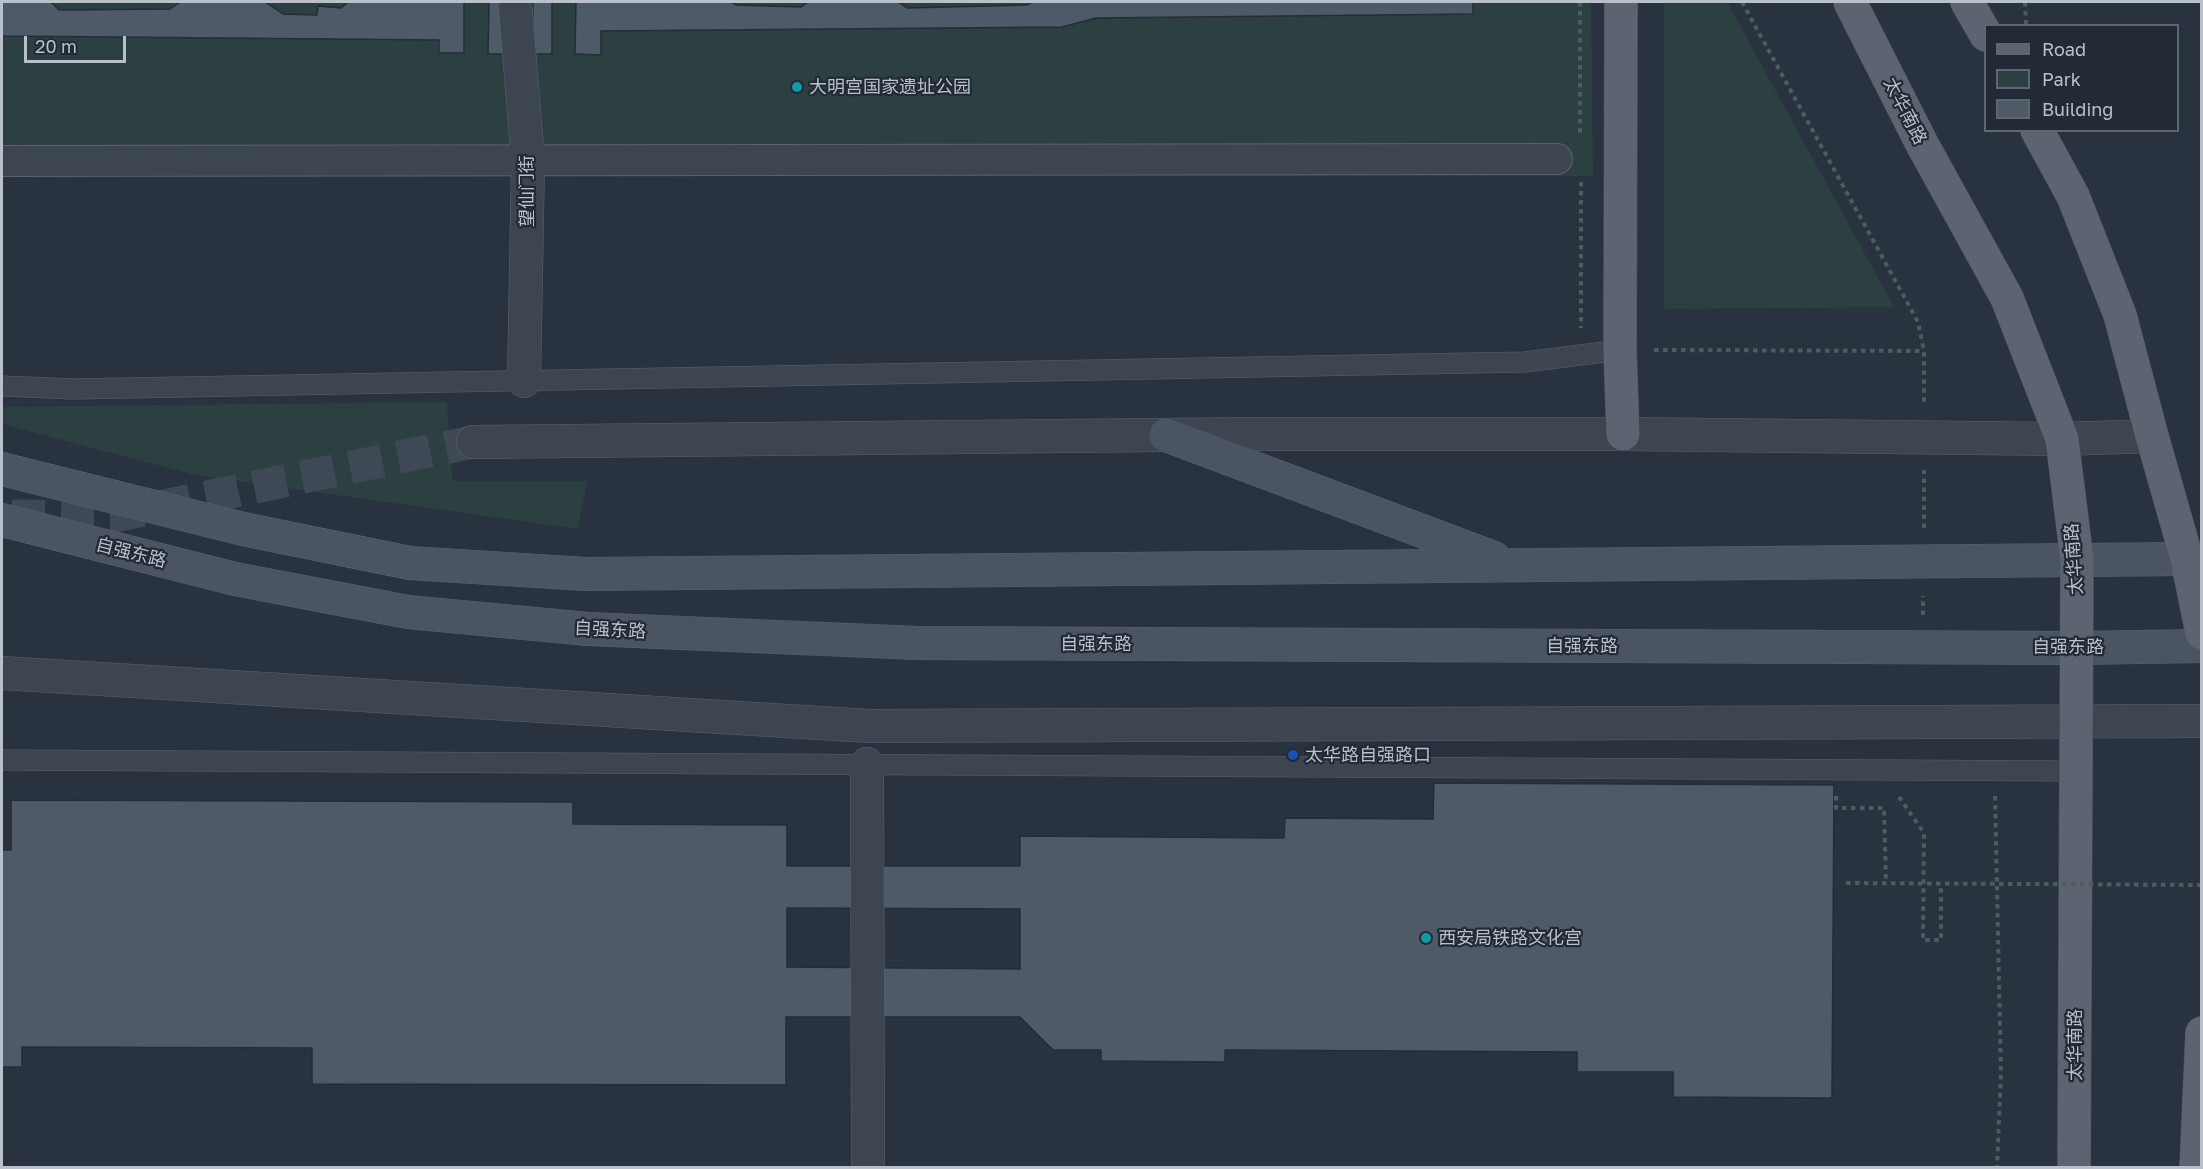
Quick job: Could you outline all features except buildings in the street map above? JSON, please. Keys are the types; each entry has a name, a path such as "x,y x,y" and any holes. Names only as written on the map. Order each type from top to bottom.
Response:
{"main road":[{"path":"1621,2 1620,350 1623,434"},
{"name":"太华南路","path":"1850,2 1922,144 2007,298 2062,439 2077,560 2074,1167"},
{"path":"1967,2 1984,32"},
{"path":"2038,132 2073,196 2120,315 2187,559 2202,633"},
{"path":"1166,435 1513,565"},
{"path":"2,469 243,529 410,563 586,574 2187,559"},
{"name":"自强东路","path":"2,520 235,579 408,612 588,629 918,643 2077,648 2202,646"},
{"path":"2196,1167 2202,1033"}],"street":[{"name":"望仙门街","path":"515,2 528,161 524,381"},
{"path":"2,161 1557,159"},
{"path":"473,442 1166,435 1623,434 2062,439 2152,436"},
{"path":"2,673 869,726 2202,721"},
{"path":"867,764 868,1167"}],"lane":[{"path":"2,386 73,389 1525,362 1620,350"},
{"path":"2,760 2076,771"}],"path":[{"path":"1742,2 1918,322 1924,351 1923,647"},
{"path":"2025,2 2026,24"},
{"path":"1620,350 1924,351"},
{"path":"1995,771 2001,1074 1997,1167"},
{"path":"1836,790 1836,808 1884,808 1886,883"},
{"path":"1894,790 1924,833 1923,940 1941,940 1941,884"},
{"path":"1846,883 2202,885"}],"green space":[{"name":"大明宫国家遗址公园","path":"2,2 1591,2 1593,176 2,173"},
{"path":"1664,2 1727,2 1894,307 1664,309"},
{"path":"447,402 452,481 587,481 578,529 195,475 2,424 2,407"}],"tunnel":[{"path":"12,516 110,517 473,442"}],"place":[{"name":"大明宫国家遗址公园","path":"797,87"},
{"name":"太华路自强路口","path":"1293,755"},
{"name":"西安局铁路文化宫","path":"1426,938"}]}
